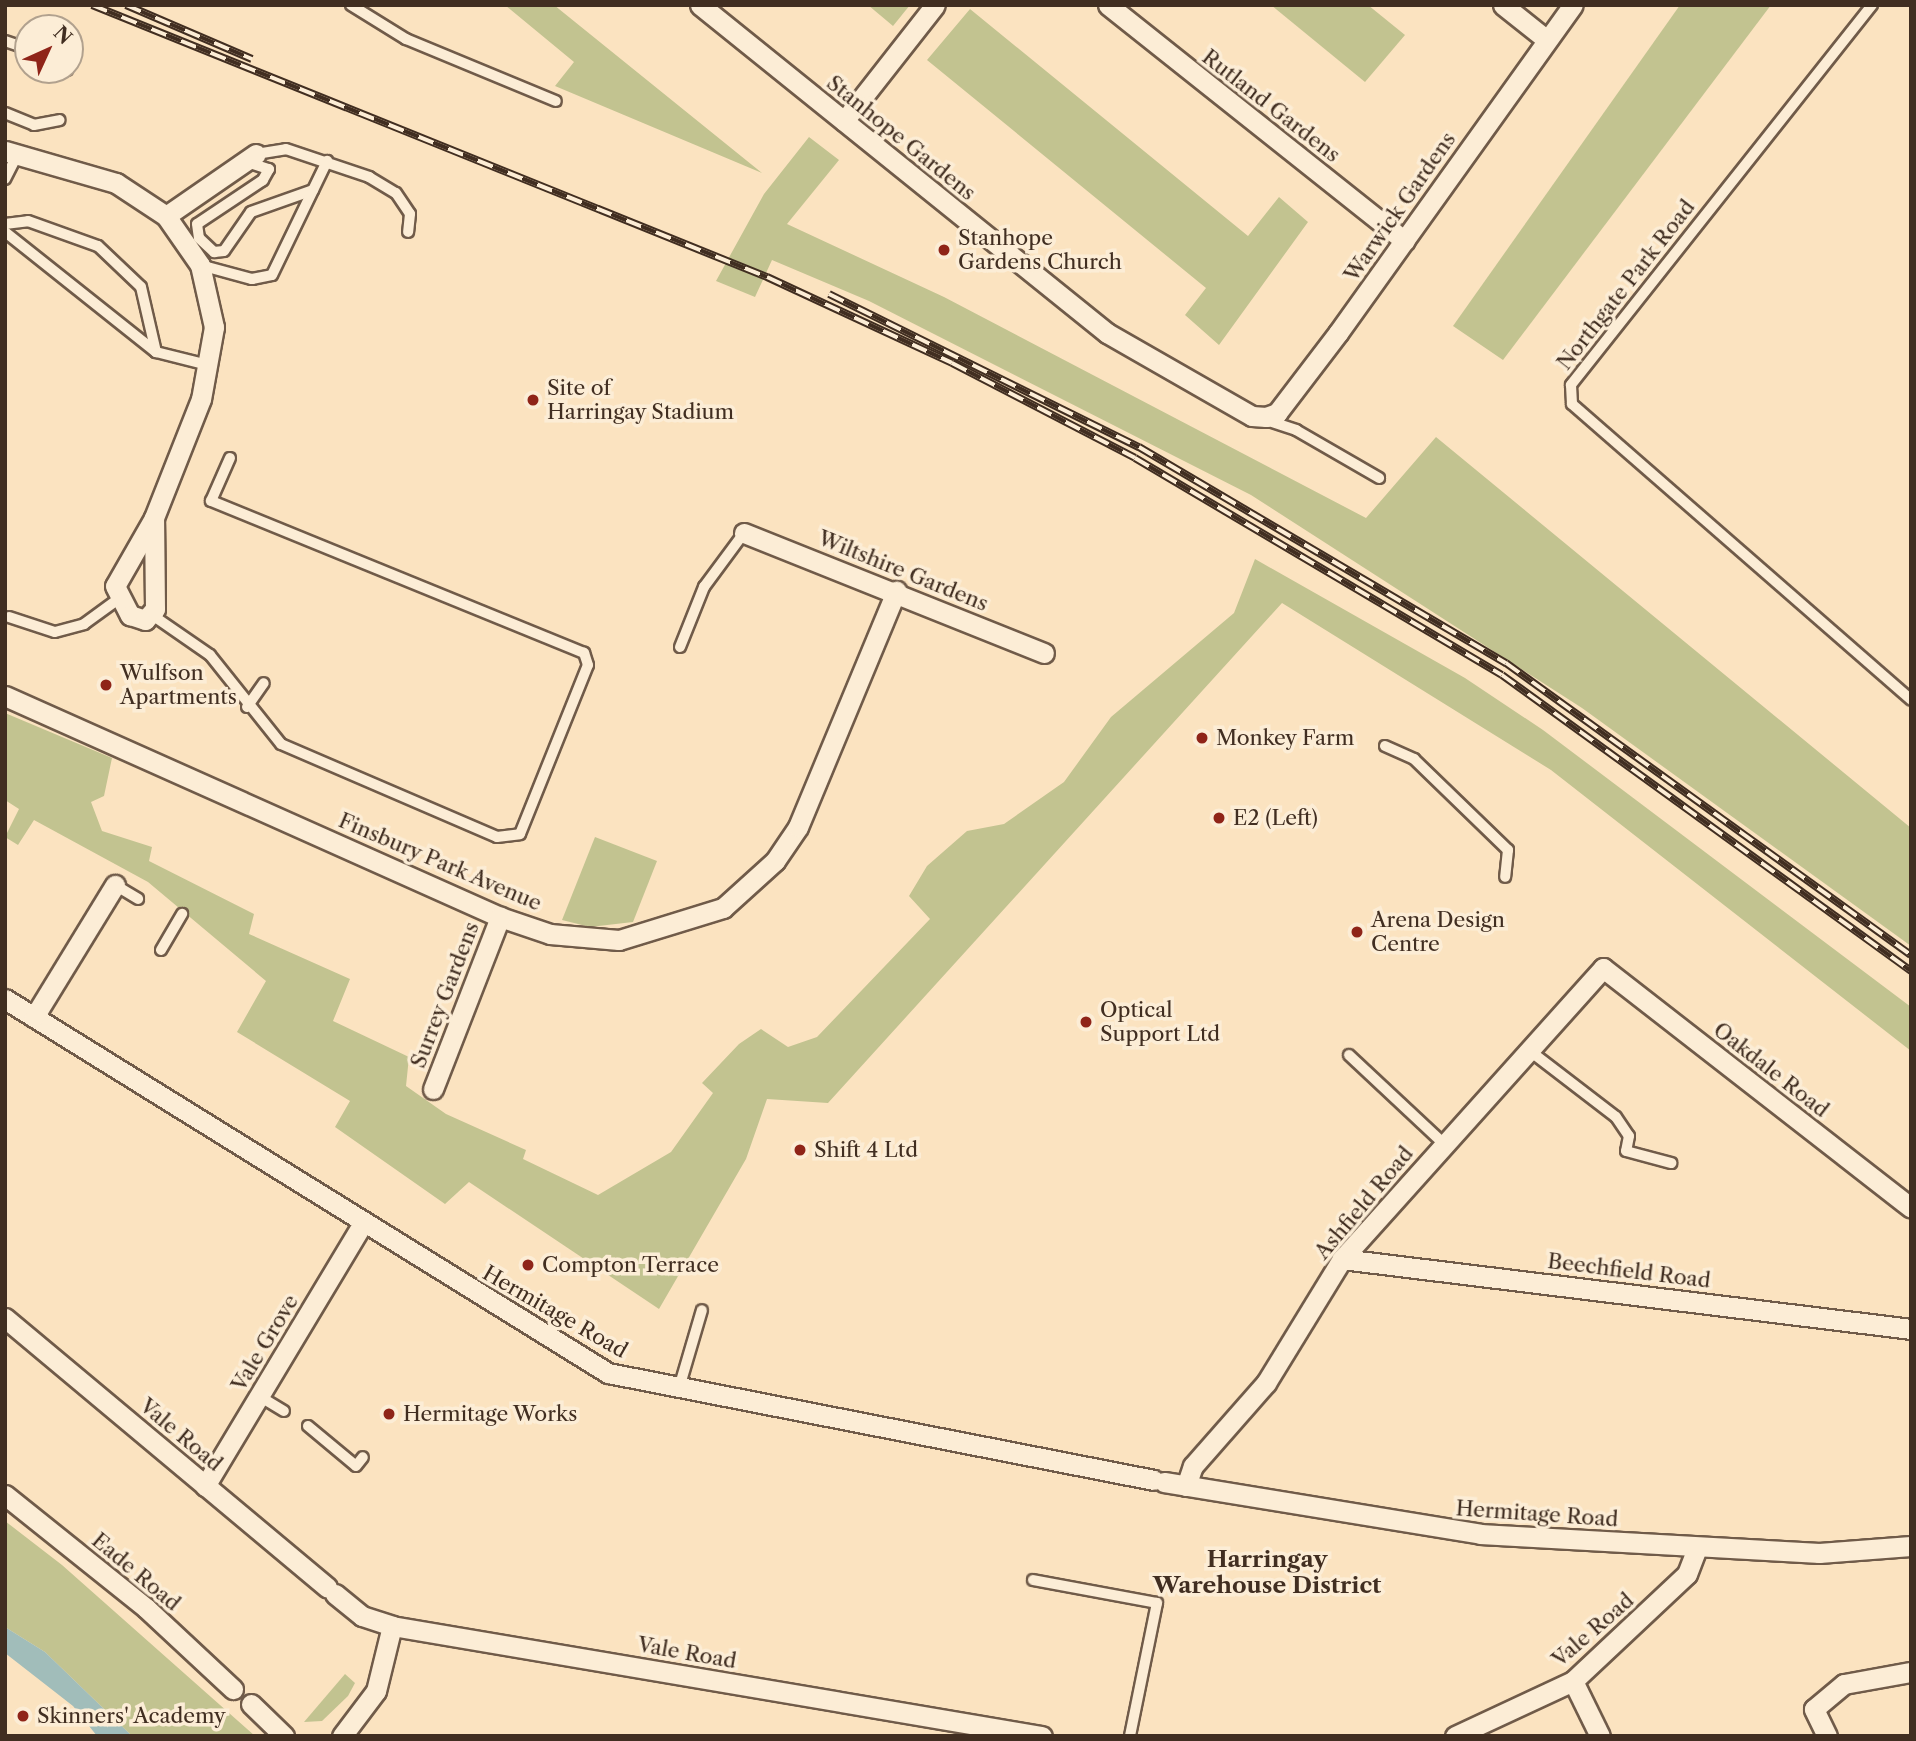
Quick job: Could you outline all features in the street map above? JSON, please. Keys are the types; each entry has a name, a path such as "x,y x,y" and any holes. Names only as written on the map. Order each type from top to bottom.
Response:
{"street":[{"name":"Stanhope Gardens","path":"700,5 1107,334 1252,416"},
{"path":"844,121 935,5"},
{"name":"Rutland Gardens","path":"1108,5 1405,241"},
{"path":"1503,5 1547,40"},
{"name":"Warwick Gardens","path":"1252,416 1277,413 1405,241 1573,5"},
{"path":"12,152 116,183 166,216 200,265 214,327 208,365 154,518 118,579 117,600 130,615 155,617 154,518"},
{"path":"166,216 249,159"},
{"name":"Wiltshire Gardens","path":"744,533 896,591 1044,653"},
{"name":"Finsbury Park Avenue","path":"5,696 500,917 550,934 619,940 723,908 775,861 798,827 896,591"},
{"path":"34,1017 114,885"},
{"name":"Surrey Gardens","path":"433,1090 500,917"},
{"name":"Ashfield Road","path":"1186,1486 1193,1466 1266,1383 1342,1259 1602,968"},
{"name":"Oakdale Road","path":"1602,968 1911,1208"},
{"name":"Hermitage Road","path":"5,999 607,1373 1159,1481 1408,1526 1697,1548 1819,1553 1911,1546"},
{"name":"Vale Grove","path":"205,1486 363,1223"},
{"name":"Beechfield Road","path":"1342,1259 1911,1329"},
{"name":"Vale Road","path":"5,1318 362,1616 392,1626 983,1731 1042,1736"},
{"name":"Eade Road","path":"5,1495 146,1608 233,1689"},
{"name":"Vale Road","path":"1455,1736 1573,1681 1687,1574 1697,1548"},
{"path":"342,1736 376,1691 392,1626"},
{"path":"1827,1736 1814,1709 1844,1684 1911,1672"},
{"path":"1573,1681 1600,1736"},
{"path":"251,1704 284,1736"}],"lane":[{"path":"351,5 406,39 556,101"},
{"name":"Northgate Park Road","path":"1872,5 1571,385 1572,404 1911,701"},
{"path":"5,113 34,125 60,120"},
{"path":"249,159 286,149 327,160 396,192 410,214 408,232"},
{"path":"5,179 12,152"},
{"path":"249,159 269,169 263,180 197,224 199,239 214,252 223,251 251,212 313,190"},
{"path":"200,265 253,279 272,275 327,160"},
{"path":"5,224 39,224 98,246 141,287 156,352"},
{"path":"5,232 156,352 208,365"},
{"path":"1252,416 1296,430 1379,478"},
{"path":"155,617 210,655 247,707 281,744 307,758 497,837 520,834 588,665 584,653 211,501 230,458"},
{"path":"680,647 704,587 744,533"},
{"path":"9,617 55,632 84,624 117,600"},
{"path":"247,707 264,683"},
{"path":"1385,746 1415,759 1508,850 1505,877"},
{"path":"114,885 138,899"},
{"path":"161,950 172,921 182,914"},
{"path":"1530,1051 1616,1117 1629,1136 1626,1151 1671,1163"},
{"path":"1349,1055 1444,1144"},
{"path":"679,1388 702,1310"},
{"path":"259,1396 284,1411"},
{"path":"308,1426 356,1466 363,1457"},
{"path":"1033,1580 1157,1603 1130,1736"}],"green space":[{"path":"505,5 554,5 762,173 555,86 574,62"},
{"path":"868,5 910,5 893,26"},
{"path":"1271,5 1368,5 1405,35 1365,82"},
{"path":"1680,5 1771,5 1503,360 1453,326"},
{"path":"970,9 1248,236 1279,197 1308,222 1219,345 1185,315 1206,288 927,60"},
{"path":"809,137 839,160 787,224 944,297 1366,518 1436,437 1911,828 1911,946 1582,708 1251,495 869,301 772,260 755,297 716,281 764,194"},
{"path":"1255,559 1465,678 1543,730 1911,1007 1911,1051 1551,770 1282,603 828,1103 767,1099 746,1159 659,1309 469,1182 445,1204 335,1127 350,1101 237,1032 266,981 148,882 34,820 18,845 5,837 19,809 5,800 5,713 112,758 104,796 91,802 102,831 152,847 149,861 254,914 249,934 350,979 333,1021 409,1057 406,1086 446,1114 526,1150 523,1159 598,1195 671,1152 713,1093 702,1083 739,1044 761,1029 788,1047 817,1037 930,919 909,896 927,866 967,831 1004,824 1064,782 1111,717 1234,613"},
{"path":"595,837 657,861 633,922 590,927 562,920"},
{"path":"5,1521 62,1565 255,1736 132,1736 45,1652 5,1627"},
{"path":"345,1674 355,1683 348,1696 322,1721 304,1722"}],"water":[{"path":"5,1627 45,1652 132,1736 97,1736 73,1706 5,1653"}],"railway":[{"path":"92,5 767,277 952,363 1135,458 1502,675 1911,971"},
{"path":"126,5 252,59"},
{"path":"829,294 1139,447 1506,663 1911,955"}],"place":[{"name":"Stanhope Gardens Church","path":"944,250"},
{"name":"Site of Harringay Stadium","path":"533,400"},
{"name":"Wulfson Apartments","path":"106,685"},
{"name":"Monkey Farm","path":"1202,738"},
{"name":"E2 (Left)","path":"1219,818"},
{"name":"Arena Design Centre","path":"1357,932"},
{"name":"Optical Support Ltd","path":"1086,1022"},
{"name":"Shift 4 Ltd","path":"800,1150"},
{"name":"Compton Terrace","path":"528,1265"},
{"name":"Hermitage Works","path":"389,1414"},
{"name":"Skinners' Academy","path":"23,1716"}],"district":[{"name":"Harringay Warehouse District","path":"1267,1572"}]}
